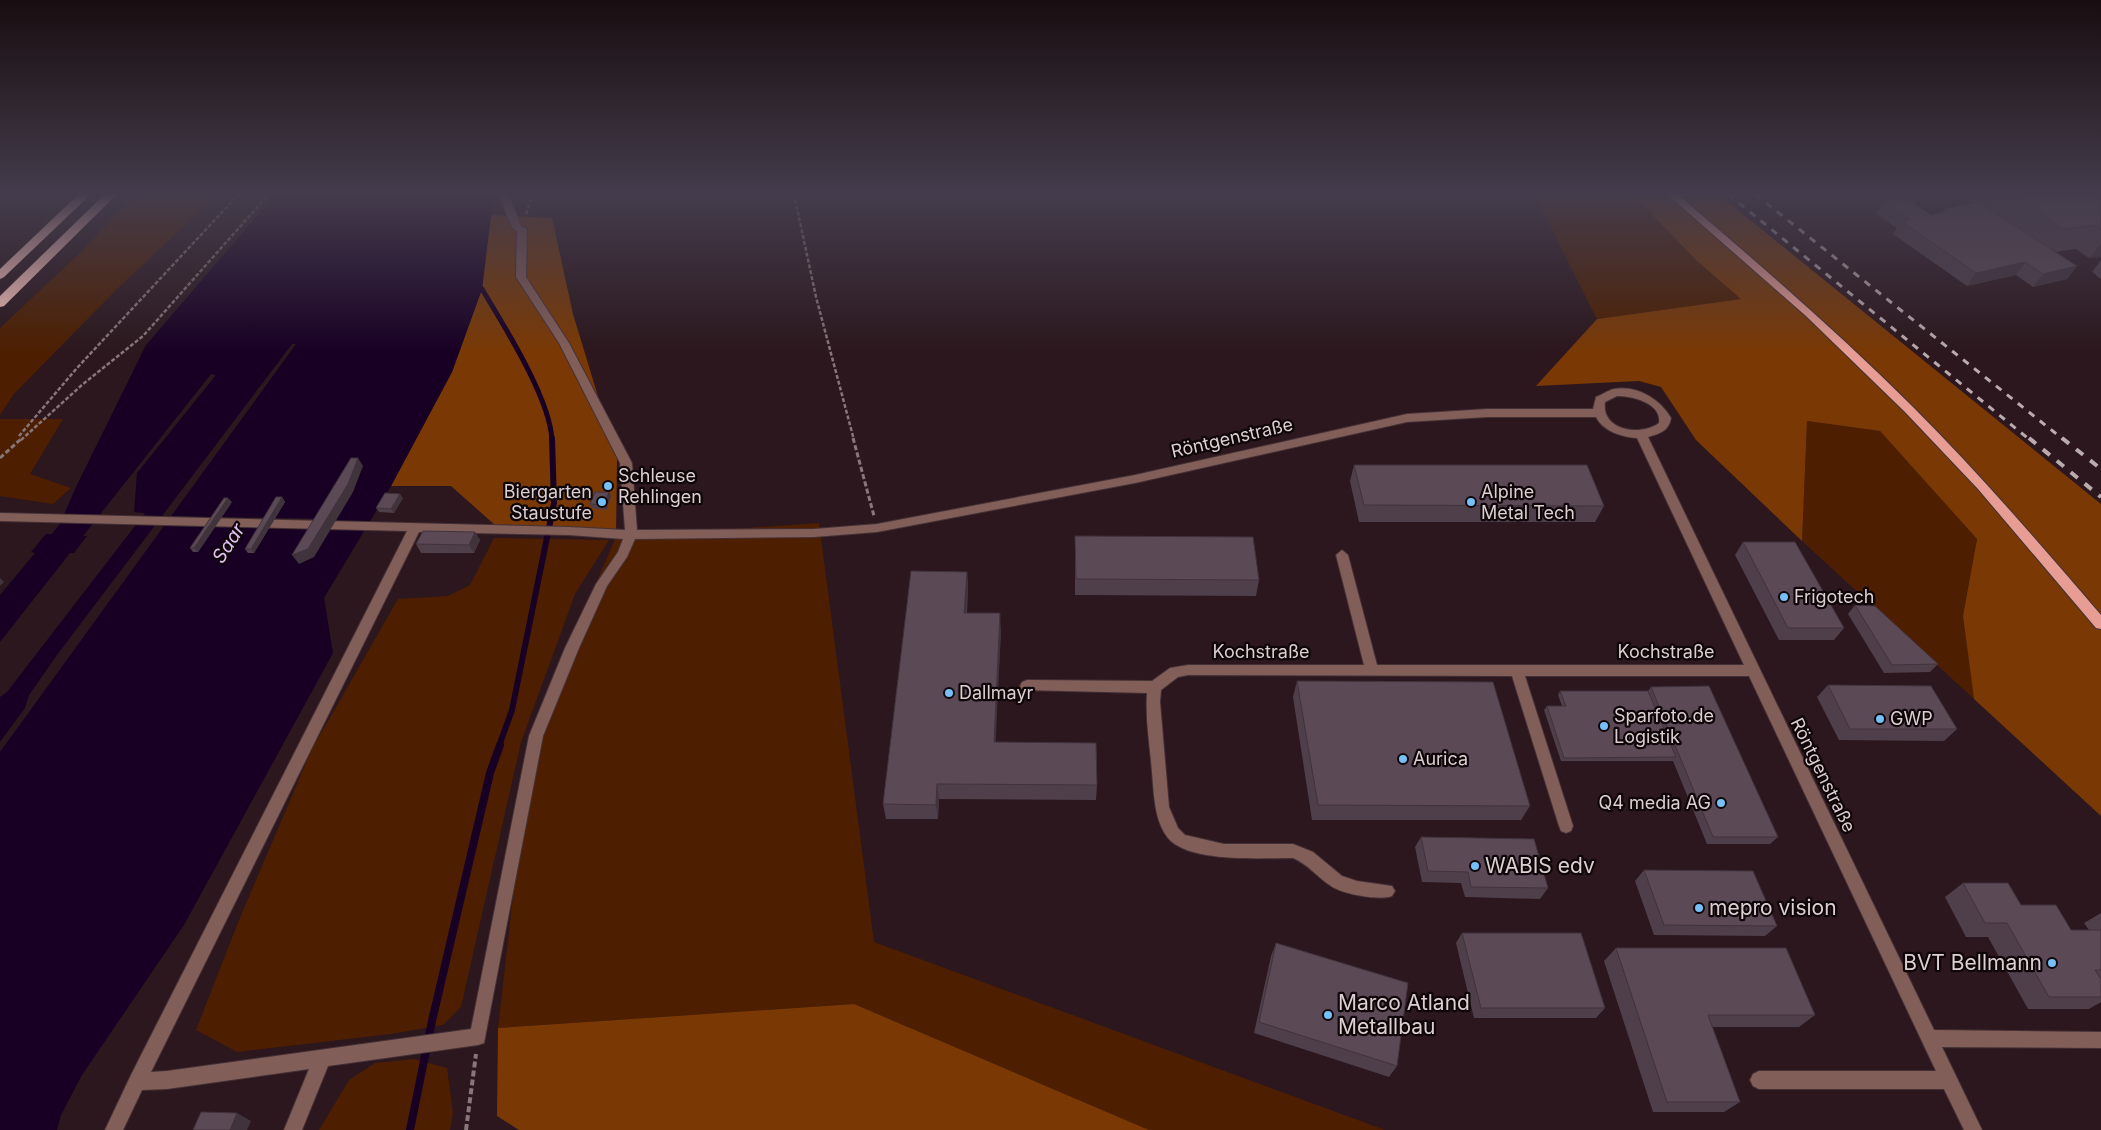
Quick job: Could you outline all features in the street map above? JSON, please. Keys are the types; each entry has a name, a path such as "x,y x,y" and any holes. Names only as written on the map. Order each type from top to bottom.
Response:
{"highway":[{"path":"0,275 30,247"},
{"path":"0,302 57,247"}],"main road":[{"path":"1733,247 1795,299 1913,413 1997,502 2101,624"}],"street":[{"path":"137,1081 167,1080 478,1037 536,736 572,648 602,584 623,554 631,535 626,464 564,343 521,277 522,247"},
{"path":"1614,392 1631,393 1647,398 1662,411 1665,418 1664,425 1652,434 1641,435 1620,430 1603,419 1599,413 1598,406 1600,400 1614,392"},
{"name":"Röntgenstraße","path":"1,518 569,531 631,535 814,533 877,528 1135,479 1407,418 1487,413 1599,413"},
{"name":"Röntgenstraße","path":"1641,435 1752,671 1973,1130"},
{"path":"114,1130 415,527"},
{"path":"1342,555 1372,670"},
{"name":"Kochstraße","path":"1154,687 1166,677 1188,670 1752,671"},
{"path":"1517,671 1566,826"},
{"path":"1027,686 1154,687 1162,807 1165,820 1180,840 1207,849 1224,851 1293,851 1308,857 1337,882 1356,888 1387,891"},
{"path":"1928,1038 2101,1040"},
{"path":"292,1130 322,1059"},
{"path":"1759,1080 1949,1080"}],"path":[{"path":"0,458 77,368 190,247"},
{"path":"12,445 143,336 222,247"},
{"path":"805,247 816,297 877,528"},
{"path":"466,1130 478,1037"}],"shaded area":[{"path":"86,247 162,247 114,292 13,395 0,415 0,328"},
{"path":"487,247 558,247 573,314 617,459 616,537 505,534 451,486 391,486 452,372 482,289"},
{"path":"1561,247 1683,247 1742,299 1597,319"},
{"path":"1683,247 1783,247 2101,504 2101,816 1974,699 1963,616 1977,539 1880,431 1807,421 1802,541 1696,440 1661,387 1639,381 1536,386 1597,319 1741,299"},
{"path":"0,419 63,419 30,474 71,488 53,504 0,496"},
{"path":"1807,421 1880,431 1977,539 1963,616 1974,699 1802,541"},
{"path":"819,523 874,942 1385,1130 1149,1130 854,1004 498,1028 532,731 616,537"},
{"path":"494,538 609,540 575,594 521,742 461,1007 443,1025 391,1034 237,1052 196,1030 239,920 312,749 398,599 448,596 470,585"},
{"path":"854,1004 1149,1130 519,1130 497,1116 498,1028"},
{"path":"414,1059 447,1068 453,1113 450,1130 319,1130 349,1080 375,1063"}],"water":[{"name":"Saar","path":"231,247 487,247 482,289 452,372 391,486 324,598 333,653 184,925 82,1075 61,1115 57,1130 0,1130 0,752 296,344 292,344 57,655 29,695 25,708 0,742 0,697 7,692 145,513 134,512 137,473 216,375 211,374 83,536 87,536 74,553 70,553 0,642 0,595 35,553 31,552 46,534 52,534 60,524 75,489 146,345","holes":["353,492 314,557 299,563"]}],"pier":[{"path":"168,516 328,519 322,529 161,526"}],"building":[{"path":"1938,247 2047,247 2077,266 2043,274 2025,262 1976,273"},
{"path":"351,458 358,458 348,484 308,549 292,555"},
{"path":"1354,465 1587,465 1604,506 1364,505"},
{"path":"595,492 609,492 604,505 590,504"},
{"path":"385,493 400,494 391,509 376,508"},
{"path":"276,497 282,497 251,549 245,549"},
{"path":"224,498 228,498 194,548 190,548"},
{"path":"423,531 475,532 469,545 416,544"},
{"path":"1075,536 1253,537 1259,580 1076,579"},
{"path":"1743,542 1795,542 1844,628 1788,628"},
{"name":"Dallmayr","path":"911,571 967,572 964,613 1000,613 994,742 1096,743 1097,785 937,784 936,805 883,804"},
{"path":"1855,605 1875,606 1938,664 1892,665"},
{"name":"Aurica","path":"1297,681 1493,682 1530,806 1318,805"},
{"path":"1828,685 1931,686 1957,729 1850,729"},
{"name":"Q4 media AG","path":"1709,686 1778,837 1713,837 1651,687"},
{"name":"Sparfoto.de Logistik","path":"1560,691 1648,691 1676,757 1564,758 1547,706 1566,706"},
{"name":"WABIS edv","path":"1421,837 1534,839 1548,888 1471,887 1468,872 1428,871"},
{"name":"mepro vision","path":"1644,870 1753,871 1777,926 1664,925"},
{"path":"1963,883 2008,883 2021,905 2056,905 2071,930 2101,930 2101,970 2095,970 2101,979 2101,997 2049,997 2007,923 1985,923"},
{"path":"1462,933 1581,933 1605,1008 1481,1008"},
{"name":"Marco Atland Metallbau","path":"1276,943 1408,983 1397,1066 1259,1022"},
{"path":"1616,948 1786,948 1815,1015 1708,1015 1740,1102 1667,1102"},
{"path":"201,1112 237,1113 230,1130 193,1130"}],"waterway":[{"path":"475,284 482,289 502,322 535,384 549,423 552,440"},
{"path":"499,746 512,710 554,503 552,438"},
{"path":"410,1130 432,1021 490,773 500,745"}],"railway":[{"path":"1793,247 2030,440"},
{"path":"1821,247 2064,440"},
{"path":"2029,438 2101,497"},
{"path":"2062,438 2101,469"}],"place":[{"name":"Schleuse Rehlingen","path":"608,486"},
{"name":"Biergarten Staustufe","path":"602,502"},
{"name":"Alpine Metal Tech","path":"1471,502"},
{"name":"Frigotech","path":"1784,597"},
{"name":"Dallmayr","path":"949,693"},
{"name":"GWP","path":"1880,719"},
{"name":"Sparfoto.de Logistik","path":"1604,726"},
{"name":"Aurica","path":"1403,759"},
{"name":"Q4 media AG","path":"1721,803"},
{"name":"WABIS edv","path":"1475,866"},
{"name":"mepro vision","path":"1699,908"},
{"name":"BVT Bellmann","path":"2052,963"},
{"name":"Marco Atland Metallbau","path":"1328,1015"}]}
